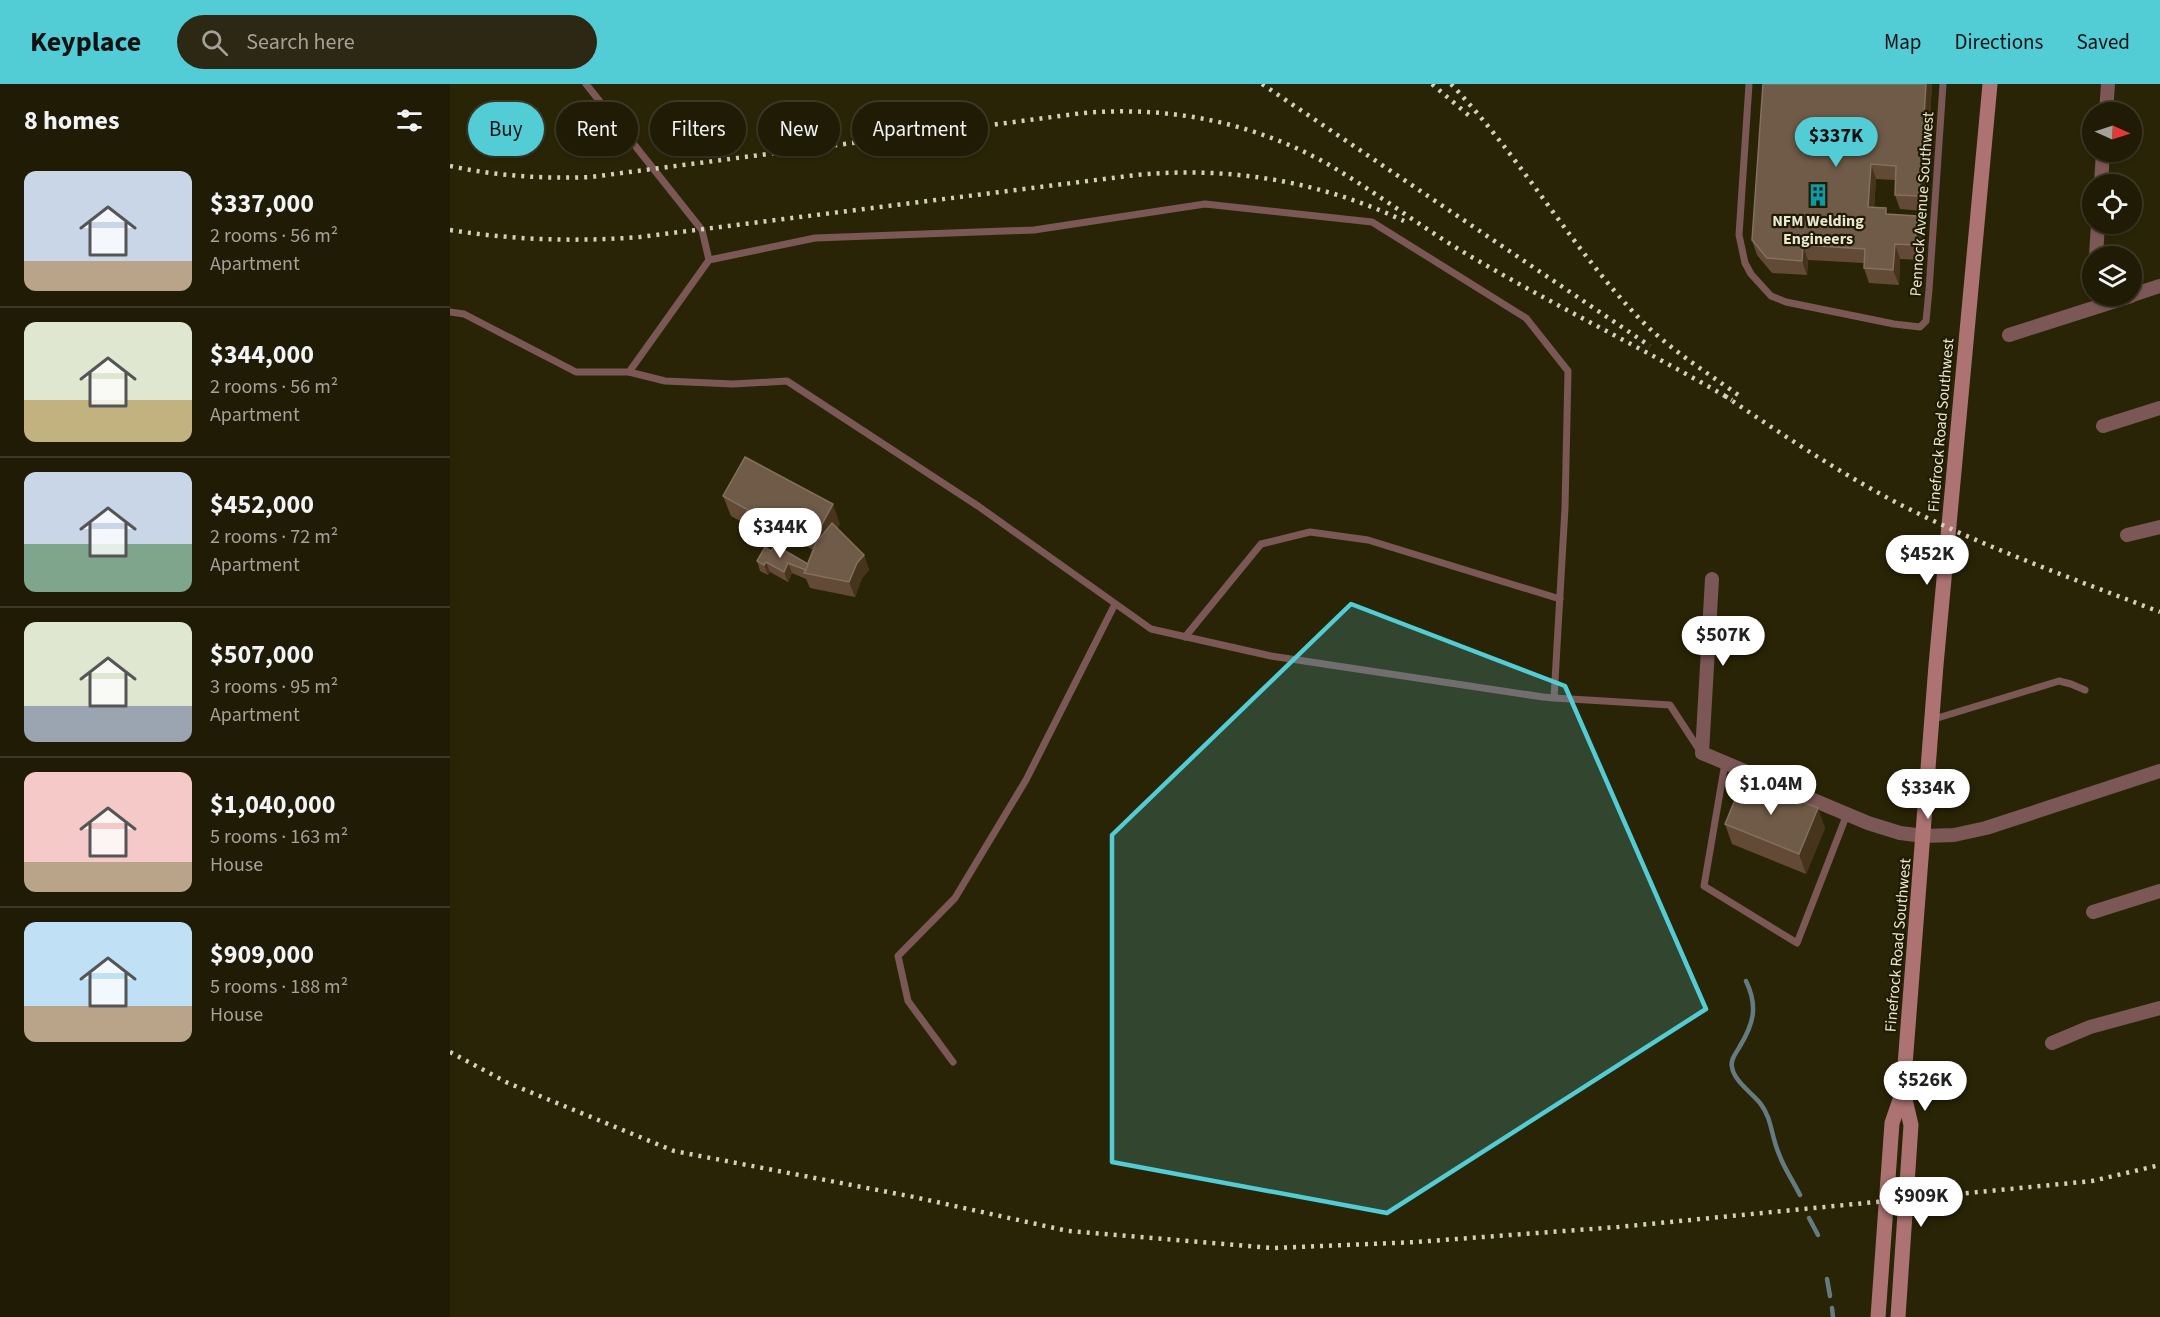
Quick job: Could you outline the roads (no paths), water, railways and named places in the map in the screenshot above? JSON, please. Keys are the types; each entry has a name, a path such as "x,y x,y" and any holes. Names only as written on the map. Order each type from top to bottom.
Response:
{"main road":[{"name":"Finefrock Road Southwest","path":"1878,1317 1890,1138 1892,1122 1903,1092 1932,720 1990,84"},
{"name":"Finefrock Road Southwest","path":"1898,1317 1911,1136 1911,1125 1903,1092"}],"street":[{"path":"2107,102 2108,84"},
{"path":"2142,292 2160,286"},
{"path":"2009,334 2082,306"},
{"path":"2103,426 2160,408"},
{"path":"2127,535 2160,527"},
{"path":"1712,579 1702,753 1725,763 1889,830 1923,836 1954,835 1986,828 2160,771"},
{"path":"2093,912 2160,891"},
{"path":"2052,1042 2090,1027 2160,1008"}],"lane":[{"path":"586,84 702,230 709,260"},
{"name":"Pennock Avenue Southwest","path":"1749,84 1739,235 1745,263 1750,274 1771,296 1786,302 1894,324 1920,327 1926,321 1929,290 1943,84"},
{"path":"629,372 709,260 815,238 1034,230 1205,204 1372,222 1526,318 1568,371 1565,508 1554,698"},
{"path":"450,312 464,314 576,372 629,372 665,381 733,384 787,381 978,506 1151,629 1271,656 1554,698 1670,705 1702,753"},
{"path":"1185,637 1261,544 1310,532 1368,540 1560,599"},
{"path":"953,1062 908,1001 898,956 955,898 1026,780 1115,604"},
{"path":"1932,720 2059,681 2085,690"},
{"path":"1725,763 1704,886 1797,943 1847,814"}],"waterway":[{"path":"1746,981 1752,998 1753,1014 1749,1030 1733,1058 1733,1072 1739,1082 1764,1109 1781,1159 1800,1195"},
{"path":"1809,1218 1818,1235"},
{"path":"1827,1279 1830,1296"},
{"path":"1832,1308 1833,1317"}],"railway":[{"path":"1262,84 1650,346"},
{"path":"1432,84 1473,119"},
{"path":"1451,84 1476,111 1588,259 1636,315 1673,349 1741,397"},
{"path":"450,166 520,176 591,177 1083,113 1146,112 1207,120 1267,136 1324,162 1477,260 1732,400"},
{"path":"450,230 545,239 640,237 1136,175 1171,173 1240,175 1307,186 1372,207 1404,221"},
{"path":"1725,396 1790,440 1903,506 1998,549 2160,612"},
{"path":"450,1052 508,1083 674,1151 914,1197 1068,1231 1273,1248 1416,1242 1618,1227 2092,1181 2160,1165"}],"place":[{"name":"NFM Welding Engineers","path":"1818,195"}]}
